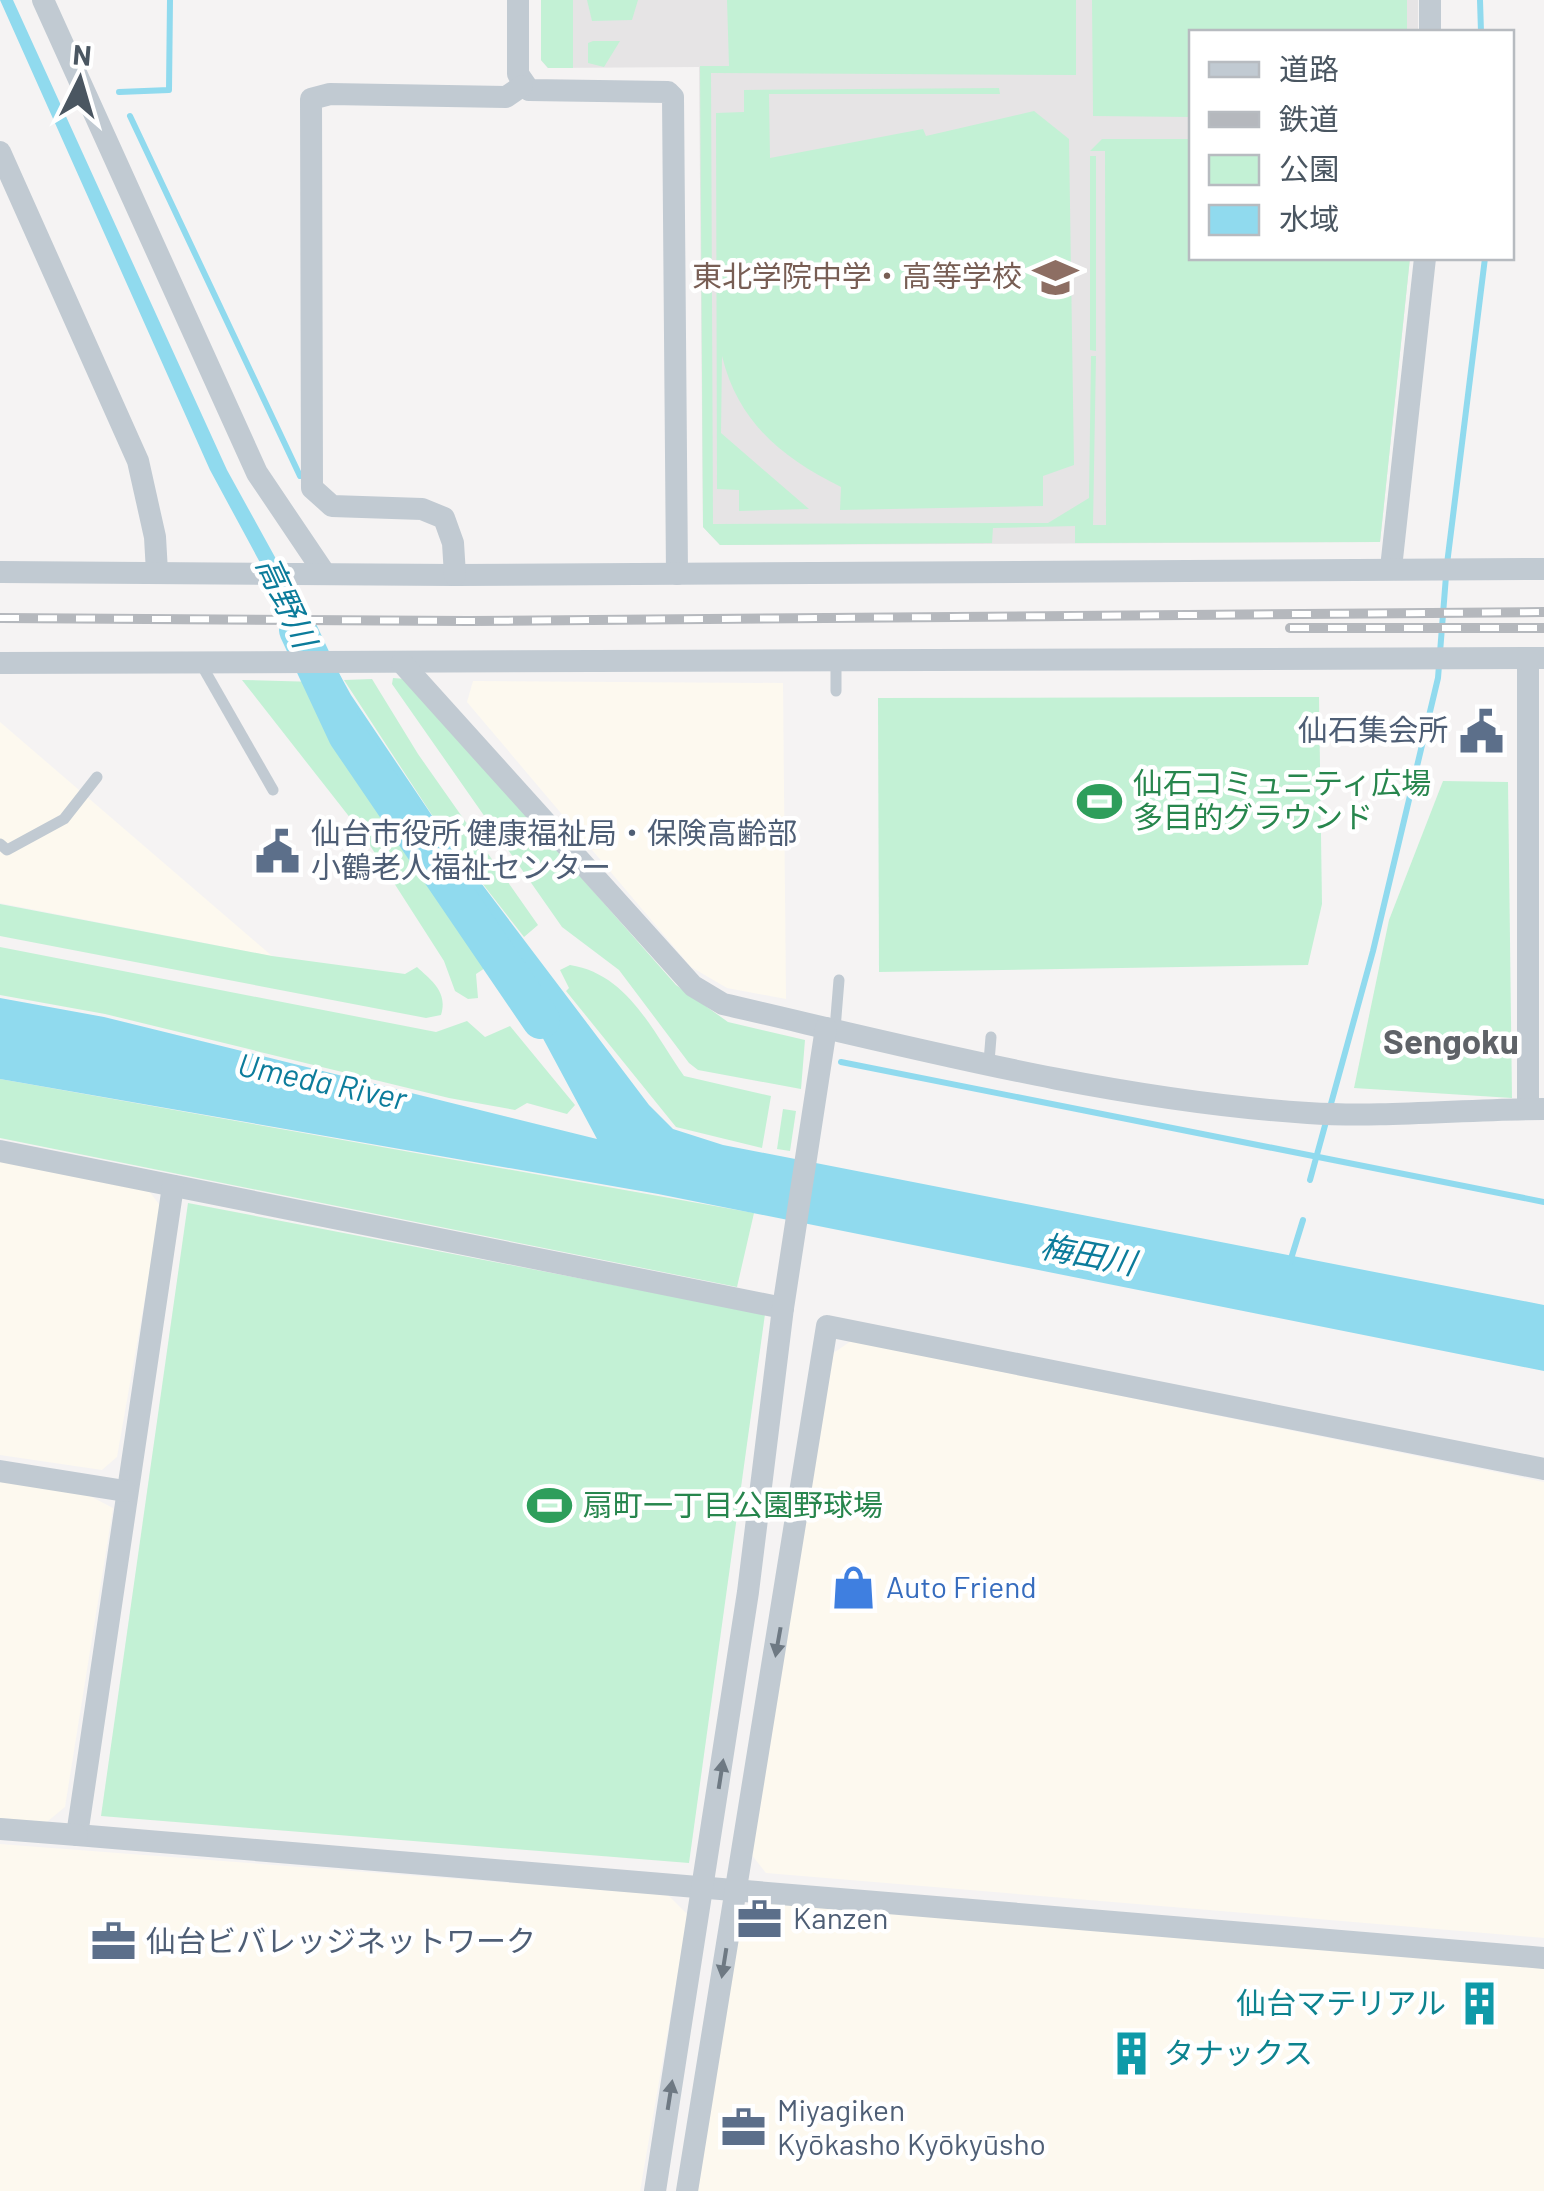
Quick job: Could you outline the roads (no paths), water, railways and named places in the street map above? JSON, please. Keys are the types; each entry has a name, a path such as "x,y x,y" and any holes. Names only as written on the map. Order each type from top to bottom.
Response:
{"street":[{"path":"43,0 258,472 312,571"},
{"path":"518,0 522,86"},
{"path":"1430,0 1430,30"},
{"path":"455,575 444,518 422,508 332,506 312,488 311,99 330,94 506,97 522,86"},
{"path":"522,86 529,90 668,92 673,97 677,574"},
{"path":"0,152 138,461 155,537 157,572"},
{"path":"1391,568 1425,260"},
{"path":"0,572 312,571 455,575 1544,569"},
{"path":"0,663 1536,658 1536,1108 1306,1113 1100,1086 723,1004 693,986 402,663"},
{"path":"655,2191 755,1541 788,1271 812,1114 830,1028"},
{"path":"0,1150 783,1308"},
{"path":"78,1835 173,1186"},
{"path":"687,2191 827,1326 1544,1469"},
{"path":"0,1471 126,1491"},
{"path":"755,1541 794,1546"},
{"path":"0,1830 1544,1958"}],"lane":[{"path":"836,661 836,690"},
{"path":"201,664 272,790"},
{"path":"0,844 7,850 64,819 97,777"},
{"path":"830,1028 839,980"},
{"path":"989,1062 991,1038"}],"water":[{"path":"0,0 13,0 227,470 351,695 447,838 649,1105 673,1129 723,1145 1544,1305 1544,1371 658,1194 0,1079 0,998 104,1017 597,1139 480,921 357,742 210,470"}],"waterway":[{"path":"119,92 169,90 170,0"},
{"path":"1480,0 1481,30"},
{"path":"130,116 300,476"},
{"path":"1447,564 1485,260"},
{"path":"1310,1180 1373,951 1438,678 1446,576"},
{"name":"高野川","path":"298,630 347,735 541,1020"},
{"path":"841,1062 1544,1202"},
{"path":"1290,1262 1303,1220"}],"railway":[{"path":"0,618 468,621 1544,612"},
{"path":"1290,628 1544,628"}],"place":[{"name":"東北学院中学・高等学校","path":"1055,277"},
{"name":"仙石集会所","path":"1481,731"},
{"name":"仙石コミュニティ広場 多目的グラウンド","path":"1100,801"},
{"name":"仙台市役所 健康福祉局・保険高齢部 小鶴老人福祉センター","path":"278,851"},
{"name":"扇町一丁目公園野球場","path":"550,1506"},
{"name":"Auto Friend","path":"853,1588"},
{"name":"Kanzen","path":"760,1919"},
{"name":"仙台ビバレッジネットワーク","path":"113,1942"},
{"name":"仙台マテリアル","path":"1479,2004"},
{"name":"タナックス","path":"1131,2054"},
{"name":"Miyagiken Kyōkasho Kyōkyūsho","path":"744,2128"}],"district":[{"name":"Sengoku","path":"1451,1042"}],"water label":[{"name":"Umeda River","path":"322,1082"},
{"name":"梅田川","path":"1088,1255"}]}
